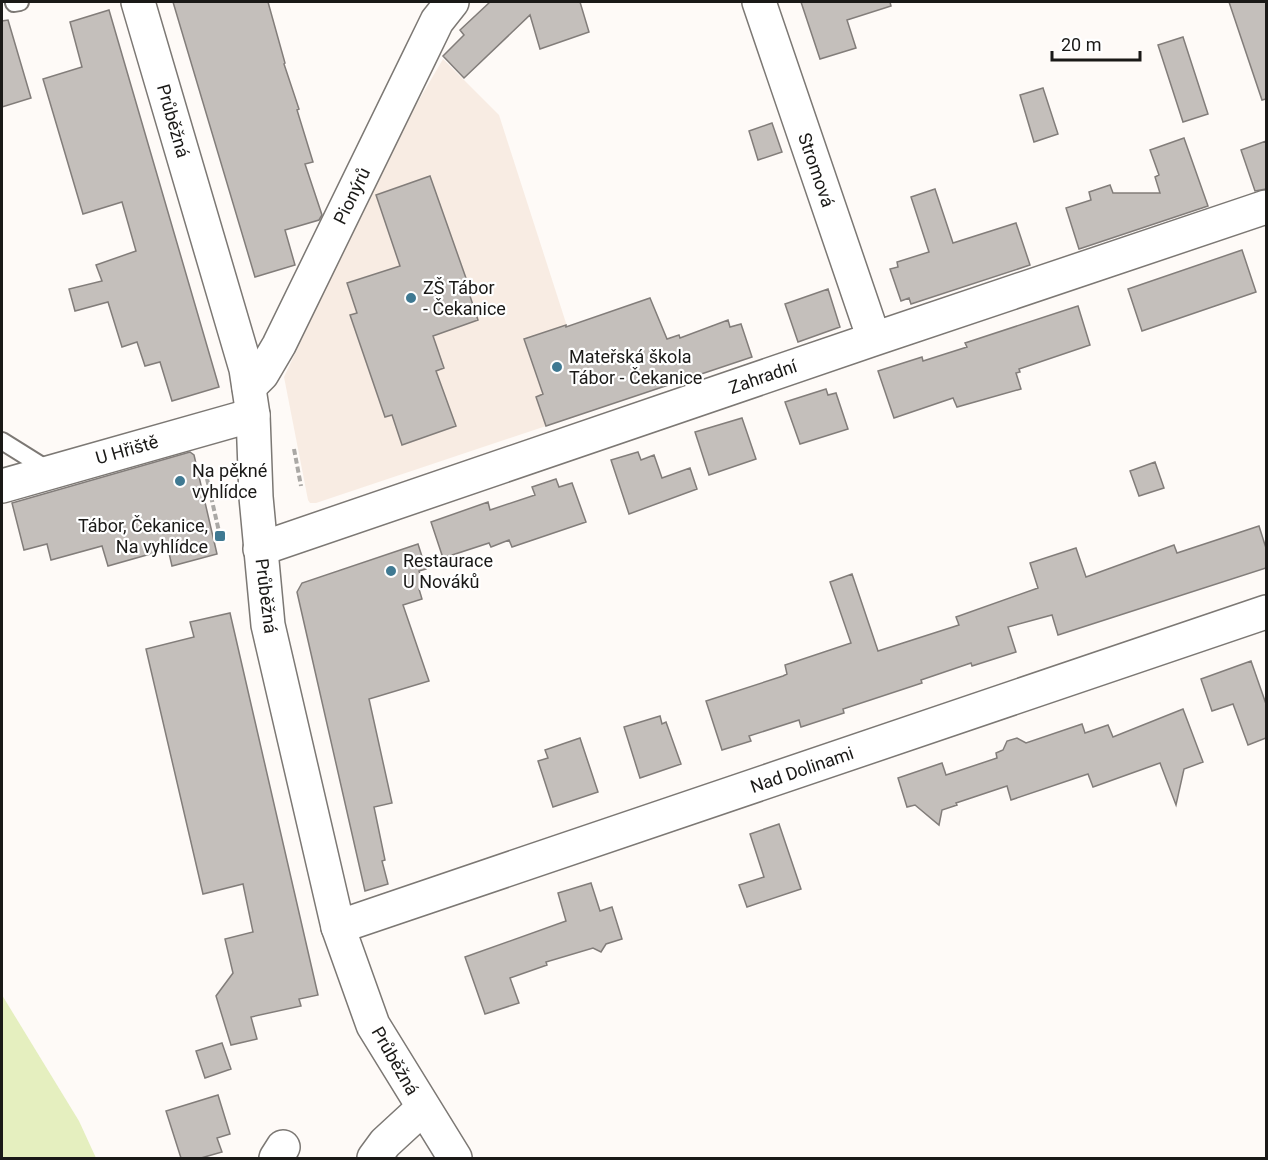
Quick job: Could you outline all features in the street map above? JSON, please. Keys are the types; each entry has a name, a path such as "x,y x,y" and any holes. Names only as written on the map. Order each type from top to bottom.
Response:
{"street":[{"name":"Průběžná","path":"138,2 231,319 251,401 256,498 268,625 338,927 373,1025 423,1108 385,1143 374,1158"},
{"name":"Pionýrů","path":"251,401 262,374 279,345 437,21 452,2"},
{"name":"Stromová","path":"759,2 874,339"},
{"name":"Zahradní","path":"260,549 1266,207"},
{"name":"U Hřiště","path":"2,486 50,472 251,401"},
{"name":"Nad Dolinami","path":"338,927 1266,612"},
{"path":"423,1108 454,1158"}],"lane":[{"path":"2,441 50,472"}],"path":[{"path":"294,449 301,486"},
{"path":"205,470 220,536"}],"shaded area":[{"path":"443,59 499,115 594,410 316,503 310,503 284,377 395,141"}],"green space":[{"path":"2,995 79,1121 96,1158 2,1158"}],"building":[{"path":"173,2 268,2 313,162 305,164 322,215 319,220 285,230 295,265 255,277"},
{"path":"490,2 580,2 589,32 540,49 530,15 464,78 443,56 464,35 460,30"},
{"path":"801,2 890,2 891,6 847,20 856,48 820,59"},
{"path":"1229,2 1266,2 1266,99 1262,100"},
{"path":"109,10 219,387 172,401 160,362 145,366 137,342 122,347 108,302 75,311 69,289 102,281 96,265 136,251 122,202 83,214 43,79 82,67 70,22"},
{"path":"8,20 31,98 2,107 2,21"},
{"path":"1183,37 1208,114 1183,122 1158,45"},
{"path":"1043,88 1058,134 1034,142 1020,95"},
{"path":"772,123 782,152 758,160 749,131"},
{"path":"1184,138 1208,206 1079,249 1066,208 1091,200 1089,192 1110,185 1113,193 1160,193 1155,177 1159,175 1150,150"},
{"path":"1266,141 1266,189 1255,191 1241,150"},
{"name":"ZŠ Tábor - Čekanice","path":"430,176 467,281 465,281 478,320 433,336 444,368 436,371 456,426 402,445 392,415 385,417 350,315 357,313 347,283 400,266 376,195"},
{"path":"935,189 953,243 1016,223 1030,265 911,304 909,298 901,301 890,269 898,267 897,262 929,252 911,197"},
{"path":"1242,250 1256,292 1142,331 1128,289"},
{"path":"828,289 840,327 798,342 785,304"},
{"path":"650,298 667,339 679,335 680,338 728,320 730,327 741,324 752,357 546,426 536,397 543,394 524,339"},
{"path":"1078,306 1090,345 1019,369 1020,372 1016,373 1021,389 957,407 953,398 894,418 878,371 922,357 923,361 967,347 965,343"},
{"path":"826,389 828,395 836,393 848,429 800,444 785,402"},
{"path":"742,418 756,459 709,475 695,432"},
{"path":"190,452 194,455 217,554 172,566 168,549 108,566 102,546 51,560 47,544 24,550 12,503"},
{"path":"638,452 641,460 654,455 662,478 690,468 697,489 629,514 611,460"},
{"path":"1155,462 1164,488 1139,496 1130,471"},
{"path":"556,479 559,487 572,483 586,522 512,547 509,540 491,547 489,543 443,558 431,522 488,502 490,510 535,495 532,487"},
{"path":"1259,526 1266,548 1266,568 1058,635 1052,615 1008,627 1016,652 972,666 971,663 921,680 922,683 843,709 844,713 801,727 799,720 749,736 751,741 722,750 706,701 783,676 787,674 785,665 851,643 830,582 852,574 878,651 959,625 956,617 1038,588 1030,563 1076,548 1086,577 1174,545 1177,553"},
{"path":"418,544 426,569 419,571 424,587 419,589 422,599 403,605 429,681 369,699 392,803 374,807 388,884 365,891 297,592 302,583"},
{"path":"230,613 318,995 299,999 301,1006 251,1017 257,1039 231,1045 216,996 233,973 225,939 253,932 243,884 203,894 146,649 194,637 190,622"},
{"path":"1251,661 1266,704 1266,738 1248,745 1233,704 1212,711 1201,679"},
{"path":"1183,709 1203,762 1184,769 1176,805 1160,763 1093,787 1088,774 1011,800 1007,786 942,810 939,825 915,805 907,807 898,778 942,763 946,775 997,758 996,753 1003,750 1007,741 1017,738 1026,743 1082,724 1085,733 1108,725 1113,737"},
{"path":"660,716 662,724 666,722 681,764 640,778 624,727"},
{"path":"580,738 598,792 553,807 538,761 548,758 545,750"},
{"path":"779,824 801,889 747,907 739,885 764,877 750,834"},
{"path":"591,883 600,911 612,907 622,939 606,944 601,952 593,948 546,962 547,965 510,978 519,1003 485,1014 465,957 566,921 558,893"},
{"path":"222,1043 231,1069 205,1078 196,1051"},
{"path":"218,1095 230,1134 217,1138 222,1152 201,1158 181,1158 166,1111"}],"place":[{"name":"ZŠ Tábor - Čekanice","path":"411,298"},
{"name":"Mateřská škola Tábor - Čekanice","path":"557,367"},
{"name":"Na pěkné vyhlídce","path":"180,481"},
{"name":"Tábor, Čekanice, Na vyhlídce","path":"220,536"},
{"name":"Restaurace U Nováků","path":"391,571"}]}
